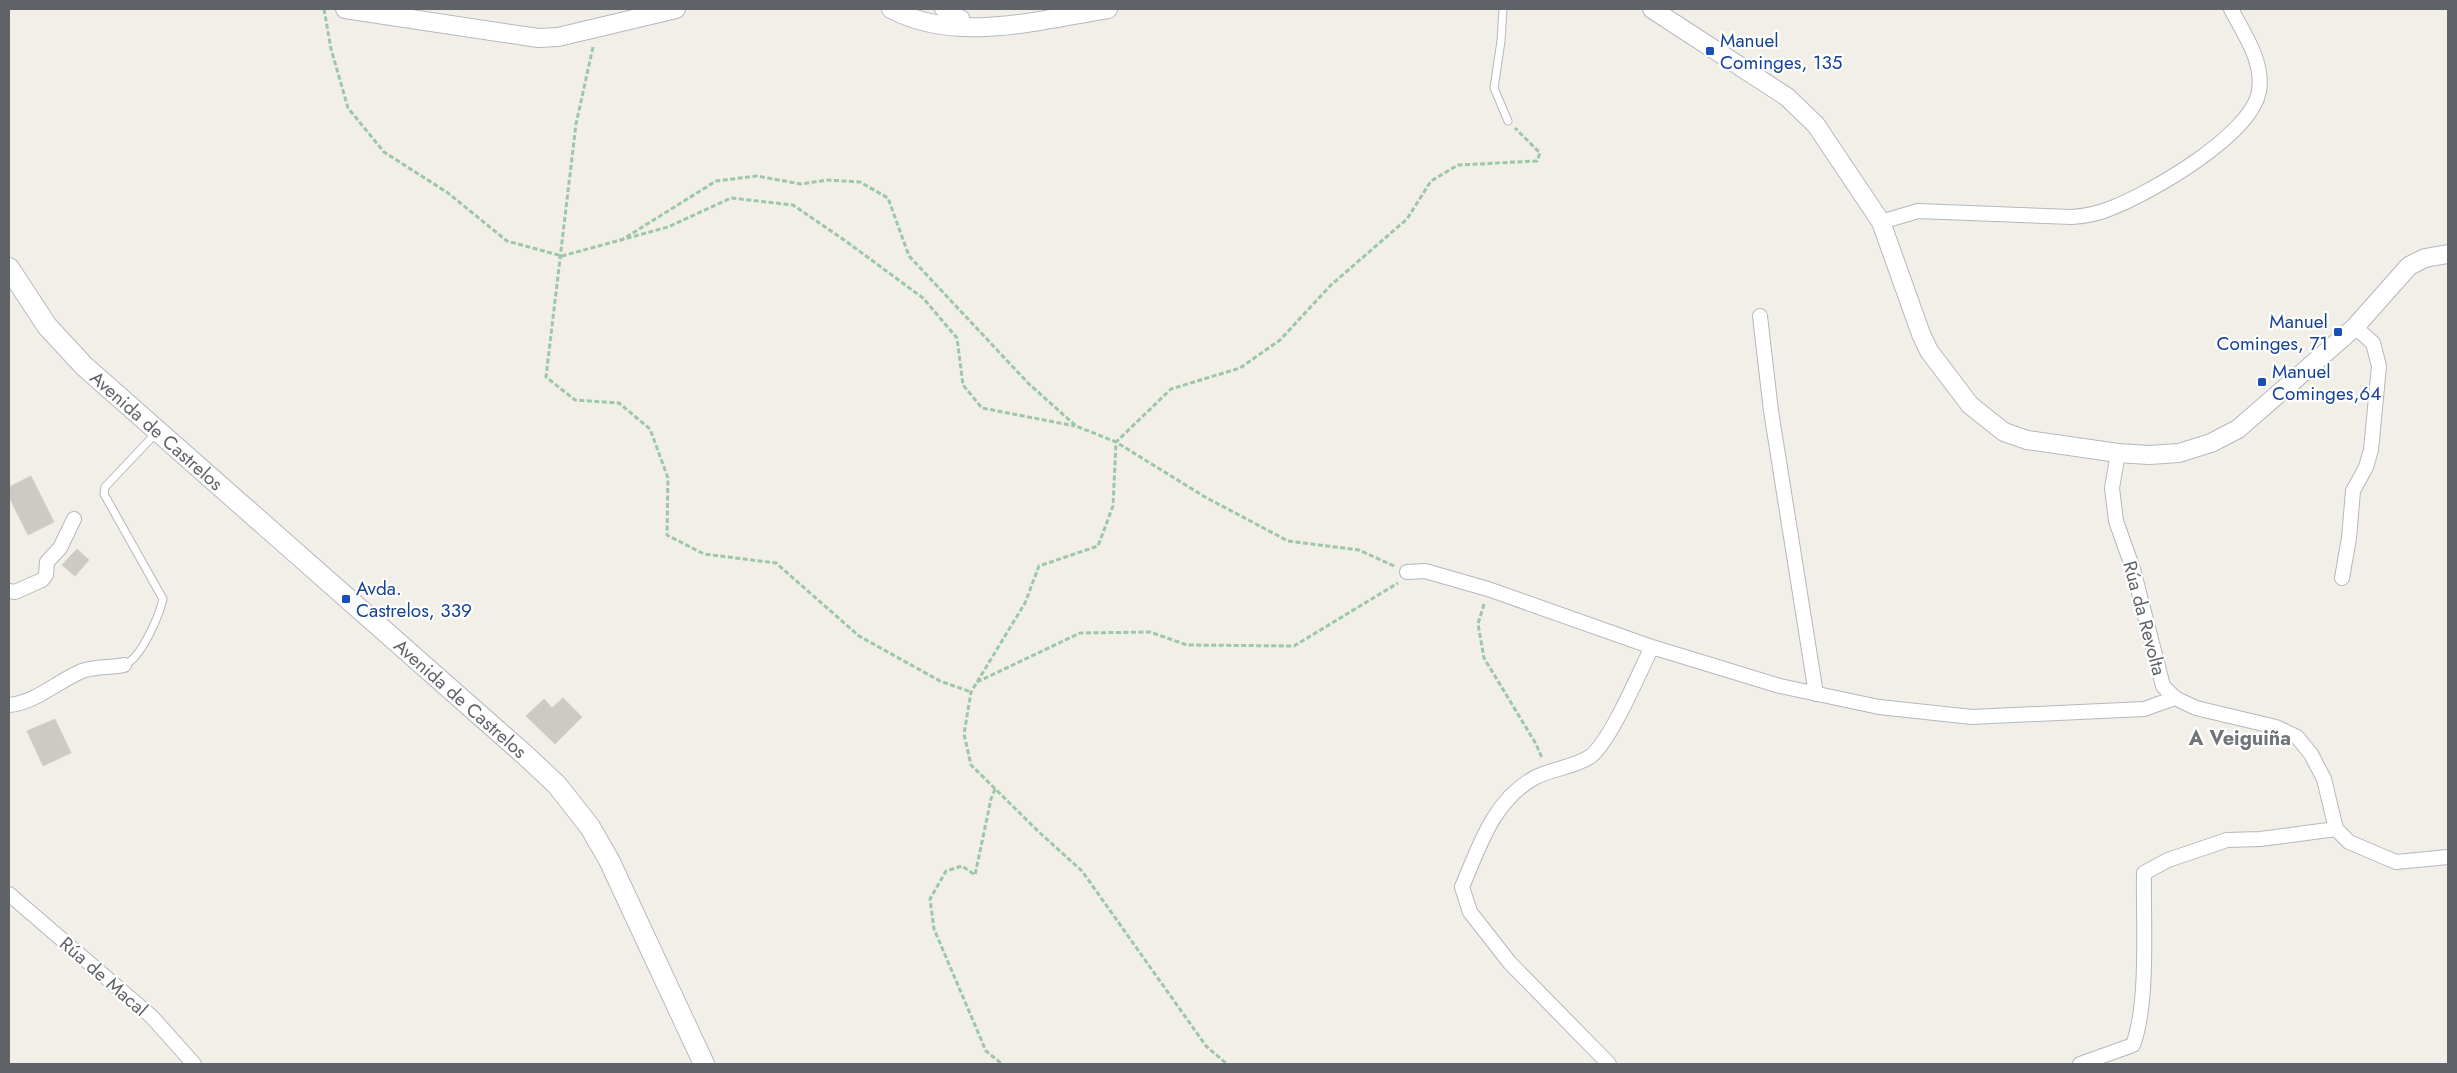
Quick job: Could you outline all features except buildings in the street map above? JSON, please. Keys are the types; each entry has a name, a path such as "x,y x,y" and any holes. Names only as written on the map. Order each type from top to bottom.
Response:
{"main road":[{"name":"Avenida de Castrelos","path":"9,268 41,318 84,366 525,755 572,803 590,827 609,860 704,1064"}],"street":[{"path":"355,10 521,37 558,37 676,9"},
{"path":"891,9 930,24 963,27 1001,26 1108,9"},
{"path":"942,9 962,18 963,27"},
{"path":"1652,9 1787,96 1816,125 1881,222 1921,334 1929,351 1970,406 2004,432 2028,440 2118,453 2149,455 2179,453 2211,443 2238,429 2355,327 2409,266 2425,258 2448,254"},
{"path":"1881,222 1918,211 2072,217 2090,216 2111,208 2190,167 2212,151 2241,121 2259,93 2260,78 2257,62 2232,9"},
{"path":"1760,316 1771,411 1816,694"},
{"path":"2342,578 2349,538 2353,491 2366,467 2371,450 2379,366 2373,344 2355,327"},
{"name":"Rúa da Revolta","path":"2118,453 2112,488 2116,522 2133,569 2163,686 2176,698 2196,708 2276,727 2297,737 2311,754 2324,779 2336,829"},
{"path":"9,591 15,592 42,580 46,575 47,562 60,548 74,519"},
{"path":"1407,572 1425,571 1488,589 1652,647 1780,686 1879,707 1972,717 2144,709 2176,698"},
{"path":"1609,1064 1510,963 1470,912 1462,887 1489,824 1509,798 1534,778 1590,756 1610,730 1652,647"},
{"path":"9,705 18,704 33,698 64,679 84,670 102,666 124,665"},
{"path":"2080,1064 2133,1044 2138,1029 2142,978 2144,873 2176,857 2227,840 2260,839 2336,829 2349,842 2396,862 2448,857"},
{"name":"Rúa de Macal","path":"9,894 152,1017 194,1064"}],"lane":[{"path":"1503,9 1501,41 1494,88 1508,121"},
{"path":"124,665 135,659 143,646 163,599 104,494 105,487 158,432"}],"path":[{"path":"324,9 331,49 348,108 384,152 448,193 507,241 562,256 668,227 731,198 793,205 923,298 957,338 963,385 982,408 1076,426 1116,442 1205,497 1288,541 1359,550 1407,572 1395,587 1294,646 1187,645 1150,632 1080,634 977,682"},
{"path":"595,29 591,61 576,124 562,256 546,377 575,400 619,403 650,428 668,478 667,535 704,554 776,563 859,636 940,681 971,692"},
{"path":"1227,1064 1206,1046 1082,871 971,765 964,734 971,692 1025,603 1039,566 1098,546 1113,506 1116,442 1171,389 1240,368 1280,340 1330,285 1407,219 1431,182 1458,165 1537,161 1540,154 1508,121"},
{"path":"620,241 716,181 757,176 801,184 827,180 860,182 888,198 909,256 1028,383 1076,426"},
{"path":"1488,589 1478,624 1484,658 1536,744 1548,773"},
{"path":"995,789 991,799 975,875 962,866 946,871 930,899 934,929 986,1051 1001,1061 1002,1064"}],"place":[{"name":"Manuel Cominges, 135","path":"1710,51"},
{"name":"Manuel Cominges, 71","path":"2338,332"},
{"name":"Manuel Cominges,64","path":"2262,382"},
{"name":"Avda. Castrelos, 339","path":"346,599"}],"district":[{"name":"A Veiguiña","path":"2240,738"}]}
